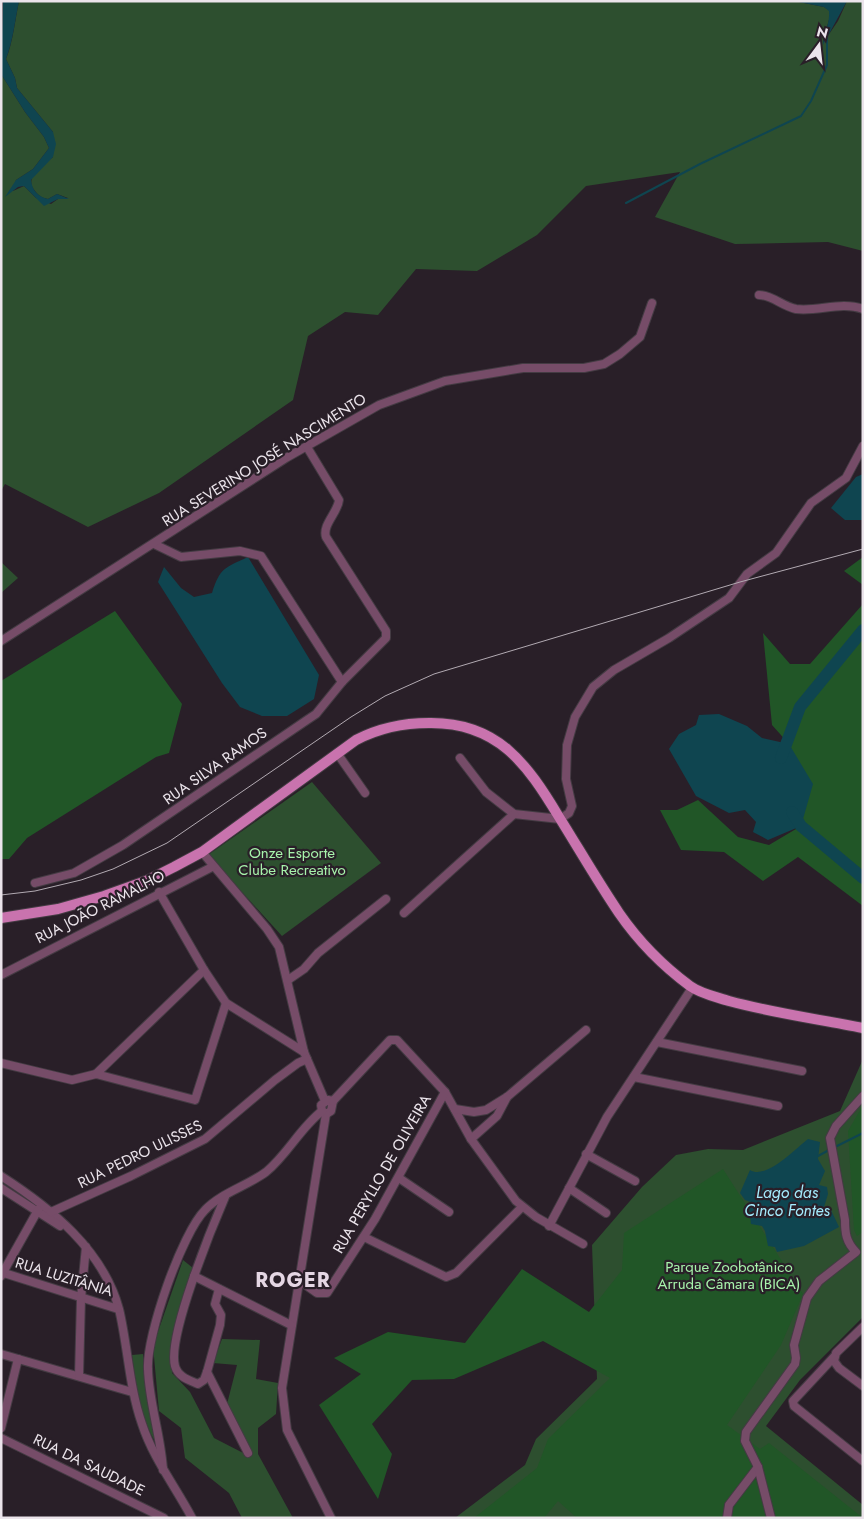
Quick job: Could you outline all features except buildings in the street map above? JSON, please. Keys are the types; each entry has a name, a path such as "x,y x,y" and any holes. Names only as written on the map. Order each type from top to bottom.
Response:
{"main road":[{"path":"1,918 58,909 104,896 146,881 202,852 337,754 373,731 414,723 445,723 475,730 500,743 525,765 540,785 637,937 692,988 720,998 778,1013 863,1028"}],"street":[{"path":"758,296 765,296 798,309 847,306 863,309"},
{"name":"RUA SEVERINO JOSÉ NASCIMENTO","path":"1,641 286,458 379,405 444,381 523,368 584,368 604,364 620,354 640,337 652,302"},
{"path":"460,758 486,792 514,814 560,819 572,809 566,763 570,730 584,698 593,687 614,670 669,638 729,598 747,574 776,553 811,503 846,478 863,446"},
{"name":"RUA SILVA RAMOS","path":"35,883 74,872 123,845 316,714 342,682 386,638 386,631 326,537 326,528 338,508 339,500 307,447"},
{"path":"154,544 180,557 240,551 261,556 342,682"},
{"path":"337,754 366,793"},
{"path":"404,913 514,814"},
{"path":"163,1470 149,1386 150,1342 173,1273 197,1219 206,1209 265,1172 282,1156 304,1126 324,1112 331,1111 329,1101 306,1056 288,980 274,938 212,867 202,852"},
{"name":"RUA JOÃO RAMALHO","path":"1,975 159,892 212,867"},
{"path":"159,892 204,970 226,1003 306,1056"},
{"path":"288,980 304,969 318,953 386,899"},
{"path":"96,1074 204,970"},
{"path":"549,1226 586,1154 692,988"},
{"path":"1,1063 72,1080 96,1074 195,1100 226,1003"},
{"path":"455,1109 474,1112 486,1110 507,1097 586,1030"},
{"path":"329,1101 393,1039 397,1040 444,1092 471,1140 522,1207 549,1226 583,1244"},
{"path":"658,1042 802,1071"},
{"name":"RUA PEDRO ULISSES","path":"50,1212 205,1140 306,1056"},
{"path":"634,1077 778,1106"},
{"name":"RUA PERYLLO DE OLIVEIRA","path":"300,1281 317,1293 327,1293 364,1237 444,1092"},
{"path":"771,1518 758,1467 745,1441 746,1432 795,1364 794,1345 807,1298 819,1281 856,1252 850,1247 844,1234 845,1220 830,1145 832,1132 863,1096"},
{"path":"471,1140 497,1116 507,1097"},
{"path":"324,1112 300,1281 291,1325 282,1388 287,1430 332,1518"},
{"path":"586,1154 635,1181"},
{"path":"1,1176 50,1212 84,1245 104,1273 118,1309 132,1392 148,1441 192,1518"},
{"path":"398,1178 449,1212"},
{"path":"1,1188 38,1210 84,1245"},
{"path":"569,1188 606,1213"},
{"path":"219,1288 215,1304 221,1313 220,1325 207,1372 204,1380 198,1384 184,1378 175,1366 176,1342 194,1276 224,1197"},
{"path":"364,1237 446,1277 456,1273 522,1207"},
{"path":"2,1273 38,1210"},
{"path":"79,1376 84,1245"},
{"name":"RUA LUZITÂNIA","path":"2,1273 118,1309"},
{"path":"194,1276 291,1325"},
{"path":"863,1327 795,1396 793,1401 794,1406 863,1461"},
{"path":"1,1354 132,1392"},
{"path":"834,1357 839,1368 863,1386"},
{"path":"1,1428 18,1360"},
{"path":"207,1372 248,1453"},
{"name":"RUA DA SAUDADE","path":"1,1438 164,1518"},
{"path":"727,1518 729,1505 758,1467"}],"green space":[{"path":"19,1 794,1 824,7 830,11 823,43 838,21 847,1 863,1 863,251 828,242 735,244 655,217 680,172 586,186 537,235 477,271 416,269 378,315 345,312 308,336 293,400 159,493 88,527 5,484 1,491 1,74 25,112 44,137 49,148 33,169 16,180 13,191 24,186 36,198 51,204 58,199 68,198 57,194 48,199 41,197 32,186 31,181 36,172 53,157 53,132 17,88 15,78 6,59"},
{"path":"863,557 863,585 844,571"},
{"path":"1,562 18,578 1,593"},
{"path":"863,604 863,906 798,857 763,881 724,852 681,850 660,810 677,810 698,800 738,837 769,845 801,826 789,744 772,725 763,633 790,664 810,664"},
{"path":"115,611 182,704 169,753 156,757 27,838 9,859 1,859 1,681"},
{"name":"Onze Esporte Clube Recreativo","path":"312,782 381,863 282,936 208,855"},
{"name":"Parque Zoobotânico Arruda Câmara (BICA)","path":"863,1059 863,1317 800,1380 766,1426 863,1505 863,1518 455,1518 525,1465 536,1439 597,1379 592,1245 642,1187 676,1155 708,1149 743,1150 840,1111"},
{"path":"863,1105 863,1232 857,1236 854,1230 848,1131"},
{"name":"Parque Zoobotânico Arruda Câmara (BICA)","path":"723,1169 803,1294 781,1345 727,1425 760,1449 769,1443 863,1518 577,1518 558,1501 544,1518 474,1518 537,1468 548,1439 610,1378 543,1341 454,1379 412,1380 372,1424 392,1454 378,1499 319,1405 361,1374 334,1358 388,1332 465,1343 522,1269 589,1312 622,1270 624,1233"},
{"path":"183,1260 193,1268 172,1373 190,1392 214,1438 251,1457 227,1404 237,1365 213,1363 222,1339 260,1340 256,1379 278,1383 276,1414 258,1428 258,1454 293,1518 242,1518 229,1493 185,1458 181,1428 159,1411 153,1346"},
{"path":"143,1354 147,1401 156,1443 142,1412 135,1378 132,1355"}],"water":[{"path":"3,1 19,1 6,59 15,78 17,88 53,132 56,144 53,157 31,180 33,187 38,195 44,198 48,199 57,194 69,199 58,199 44,206 24,186 18,187 5,197 16,180 33,169 49,148 44,137 25,112 1,74"},
{"path":"794,1 847,1 823,45 829,20 829,11 824,7"},
{"path":"863,474 863,520 845,520 831,508 856,477"},
{"path":"248,557 319,675 314,699 287,716 262,716 240,707 222,683 158,582 164,567 181,588 194,597 212,593 218,578 224,570"},
{"path":"719,714 747,726 762,738 789,744 813,784 801,826 768,840 753,832 756,822 745,810 729,813 696,796 669,749 679,734 696,725 699,715"},
{"name":"Lago das Cinco Fontes","path":"808,1139 820,1142 818,1159 825,1171 819,1185 827,1187 828,1194 824,1207 830,1208 839,1227 804,1246 777,1252 775,1247 768,1246 762,1226 751,1224 749,1208 751,1202 745,1200 740,1193 750,1170 757,1172 772,1167"}],"waterway":[{"path":"626,203 700,164 801,116 811,101 827,65 827,35"},
{"path":"781,758 800,707 863,630"},
{"path":"792,812 801,826 863,878"},
{"path":"833,1148 863,1133"},
{"path":"818,1156 829,1150"}],"tram line":[{"path":"1,895 35,891 81,880 113,869 167,843 351,717 385,696 434,674 740,582 863,549"}],"district":[{"name":"ROGER","path":"293,1280"}]}
